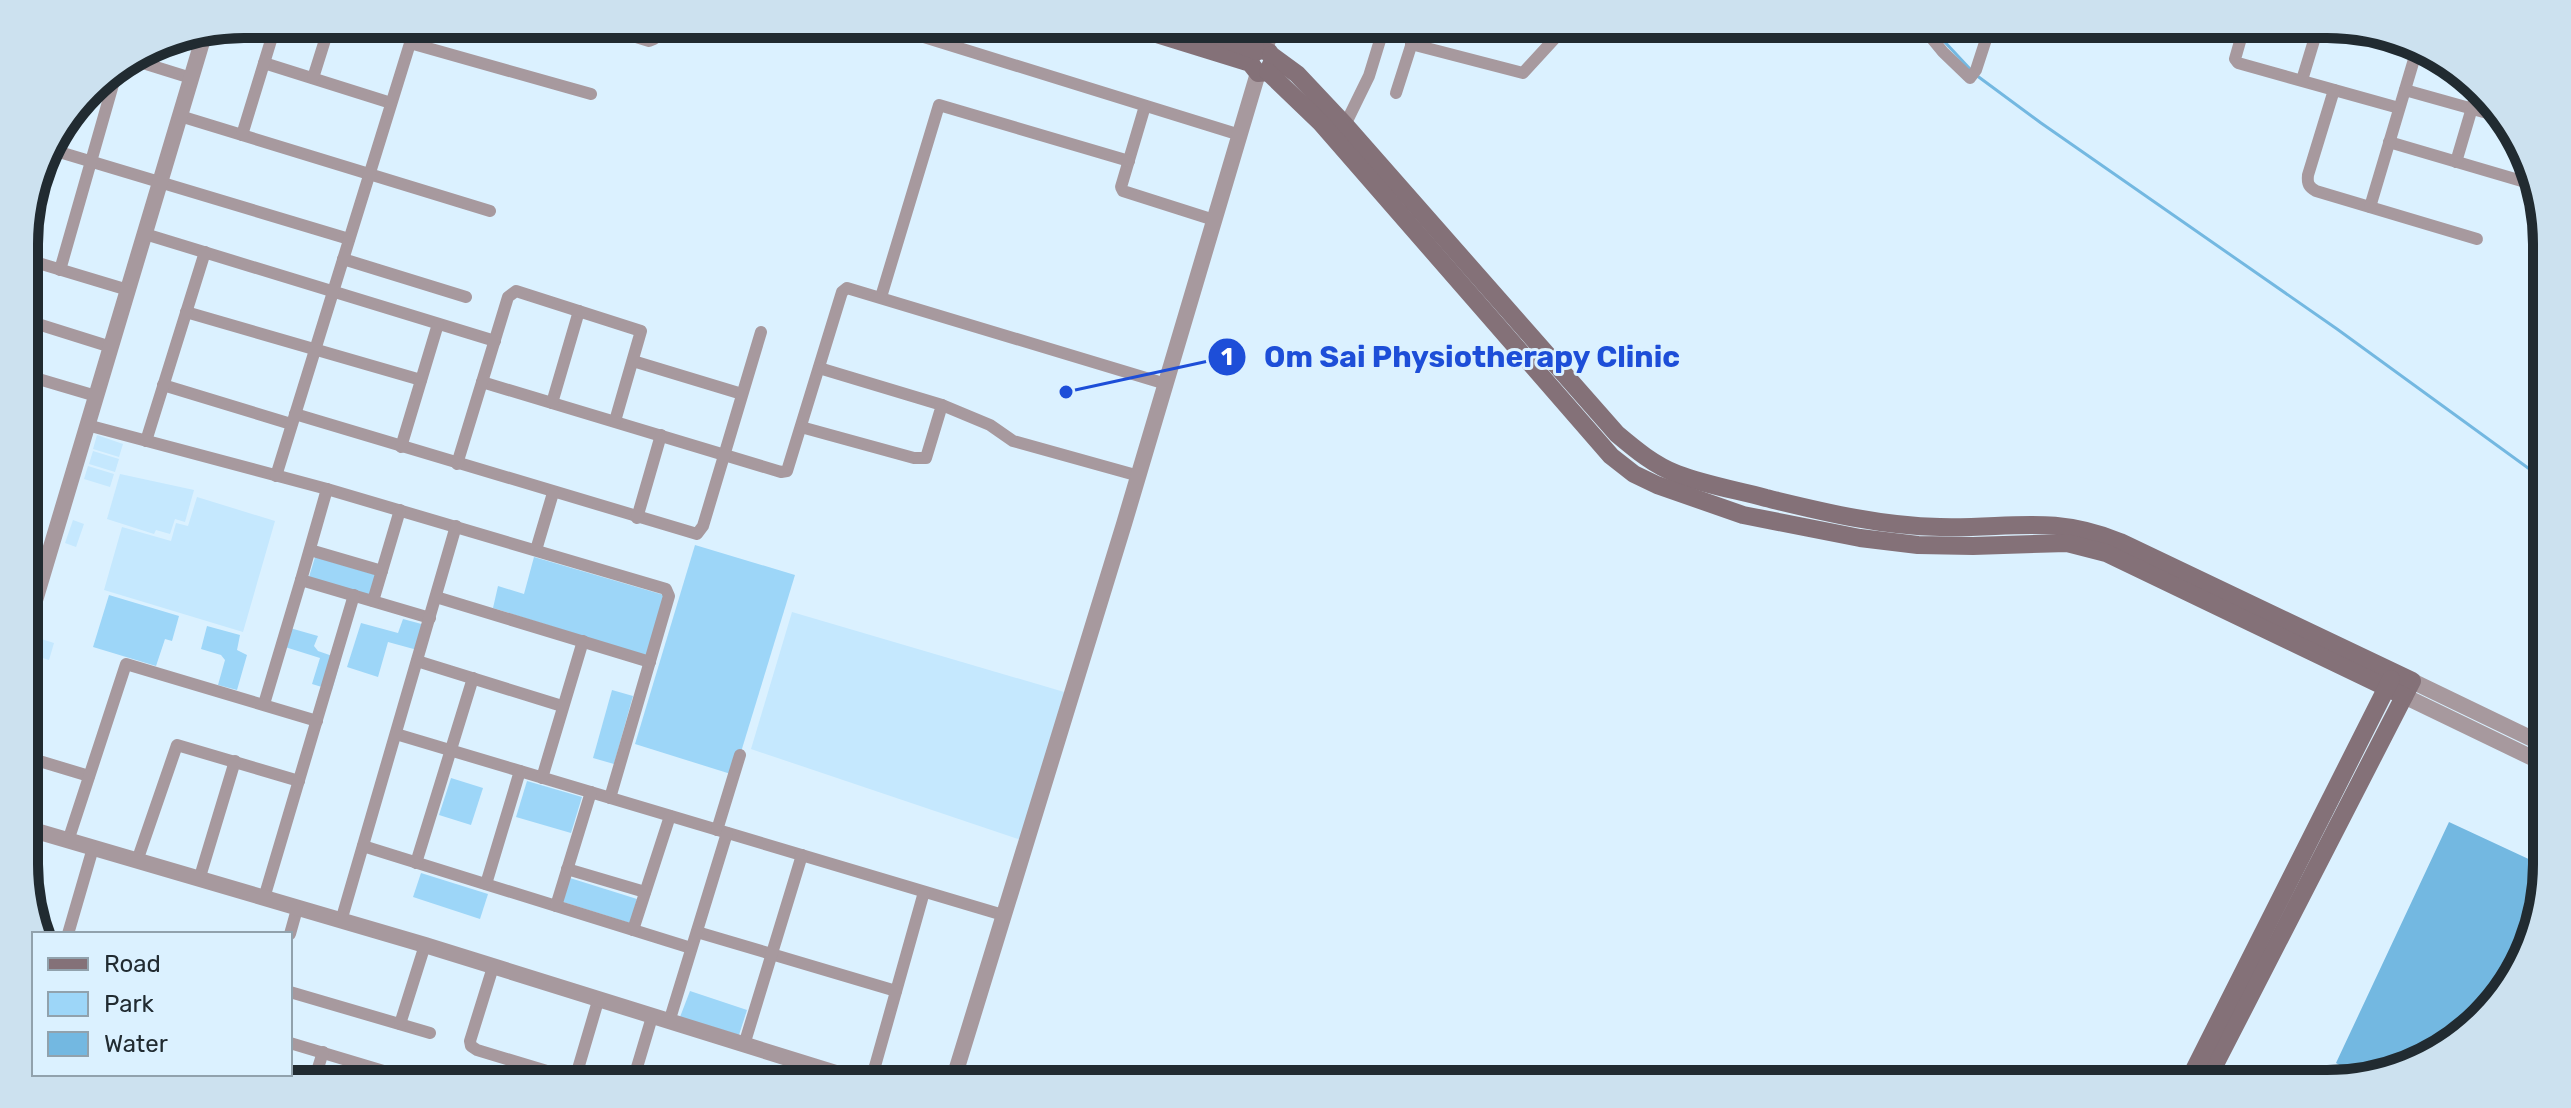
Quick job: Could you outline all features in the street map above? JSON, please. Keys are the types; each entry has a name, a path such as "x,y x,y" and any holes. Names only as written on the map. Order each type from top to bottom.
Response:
{"main road":[{"path":"1176,38 1297,74 1617,434 1652,462 1710,484 1877,523 1944,527 2042,524 2084,529 2120,542 2400,685"},
{"path":"1214,38 1261,61 1321,123 1611,456 1634,474 1743,515 1860,538 1918,545 2067,543 2106,553 2400,685"},
{"path":"2194,1070 2400,685"},
{"path":"2212,1070 2400,685"}],"street":[{"path":"242,135 272,38"},
{"path":"313,78 326,38"},
{"path":"276,476 412,38"},
{"path":"927,38 1240,135"},
{"path":"956,1070 1139,476 1268,38"},
{"path":"1345,125 1369,76 1381,38"},
{"path":"1396,93 1413,38"},
{"path":"1411,44 1523,73 1555,38"},
{"path":"1932,38 1969,77 1975,73 1986,38"},
{"path":"2241,38 2235,59 2238,63 2399,108"},
{"path":"2302,80 2315,38"},
{"path":"38,576 96,396 202,43"},
{"path":"410,43 591,94"},
{"path":"2370,207 2414,58"},
{"path":"264,63 391,103"},
{"path":"145,64 191,78"},
{"path":"60,270 113,86"},
{"path":"2334,90 2307,182 2316,191 2477,239"},
{"path":"2405,90 2485,113"},
{"path":"2456,162 2474,99"},
{"path":"881,297 939,105 1129,161"},
{"path":"1145,106 1121,187 1123,191 1214,220"},
{"path":"180,116 490,211"},
{"path":"2389,142 2523,181"},
{"path":"60,152 349,239"},
{"path":"145,234 495,341"},
{"path":"146,441 205,252"},
{"path":"343,259 466,297"},
{"path":"38,263 128,290"},
{"path":"482,382 781,472 787,471 842,292 847,288 1166,384"},
{"path":"457,464 508,297 516,291 641,331 615,421"},
{"path":"552,403 579,311"},
{"path":"186,312 421,380"},
{"path":"38,324 111,347"},
{"path":"401,447 438,324"},
{"path":"163,385 401,447 697,534 703,526 761,332"},
{"path":"633,361 742,394"},
{"path":"819,368 942,405 990,425 1013,441 1139,476"},
{"path":"38,378 96,396"},
{"path":"801,427 922,460 926,458 942,405"},
{"path":"87,425 327,489 666,589 669,596 610,798"},
{"path":"637,518 661,435"},
{"path":"264,704 327,489"},
{"path":"536,550 553,493"},
{"path":"373,601 400,510"},
{"path":"341,921 456,526"},
{"path":"310,550 382,571"},
{"path":"301,580 430,618"},
{"path":"264,898 354,595"},
{"path":"436,597 650,662"},
{"path":"542,778 583,641"},
{"path":"417,661 562,706"},
{"path":"68,841 126,664 317,721"},
{"path":"416,863 473,678"},
{"path":"2400,685 2533,740"},
{"path":"2400,685 2533,757"},
{"path":"396,734 1003,915"},
{"path":"137,861 177,745 299,781"},
{"path":"669,1022 697,932 740,755"},
{"path":"38,761 89,776"},
{"path":"199,880 235,761"},
{"path":"486,884 520,771"},
{"path":"556,906 591,792"},
{"path":"633,930 670,816"},
{"path":"38,831 425,945 825,1070"},
{"path":"363,846 691,948"},
{"path":"69,932 93,848"},
{"path":"744,1045 802,855"},
{"path":"567,869 645,892"},
{"path":"874,1070 924,892"},
{"path":"291,932 297,909"},
{"path":"697,932 896,991"},
{"path":"400,1024 425,945"},
{"path":"493,967 471,1046 545,1070"},
{"path":"292,993 430,1033"},
{"path":"578,1070 598,1001"},
{"path":"636,1070 652,1017"},
{"path":"292,1044 382,1070"},
{"path":"317,1070 323,1052"}],"shaded area":[{"path":"97,435 123,444 119,457 93,449"},
{"path":"93,451 119,459 115,472 89,464"},
{"path":"88,466 114,474 110,487 84,479"},
{"path":"120,474 194,490 185,522 175,519 170,534 156,530 154,534 107,519"},
{"path":"197,497 275,521 243,632 104,590 122,527 171,541 176,523 188,526"},
{"path":"73,520 84,524 76,547 65,543"},
{"path":"792,612 1071,694 1021,840 751,749"},
{"path":"38,638 54,643 49,660 38,657"}],"green space":[{"path":"695,545 795,575 734,775 635,744"},
{"path":"315,557 383,577 376,597 309,577"},
{"path":"534,557 664,595 647,656 493,608 498,586 524,594"},
{"path":"109,595 179,616 172,641 165,639 156,666 93,647"},
{"path":"403,619 429,626 421,651 388,642 378,677 347,667 361,623 398,633"},
{"path":"207,626 240,635 237,650 247,655 237,690 218,685 225,660 221,655 201,649"},
{"path":"290,628 318,636 314,646 318,651 341,659 332,690 312,684 320,658 285,647"},
{"path":"612,690 633,696 614,764 593,758"},
{"path":"451,778 483,788 471,825 439,815"},
{"path":"527,781 582,797 571,833 516,817"},
{"path":"421,873 488,894 480,919 413,897"},
{"path":"570,878 637,899 630,923 563,902"},
{"path":"690,991 747,1010 739,1035 680,1017"}],"water":[{"path":"2449,822 2533,861 2529,904 2517,943 2505,967 2473,1010 2441,1035 2393,1059 2347,1069 2336,1063"}],"waterway":[{"path":"1941,38 1970,69"},
{"path":"1976,75 2337,329 2533,472"}],"place":[{"name":"Om Sai Physiotherapy Clinic","path":"1066,392"}]}
